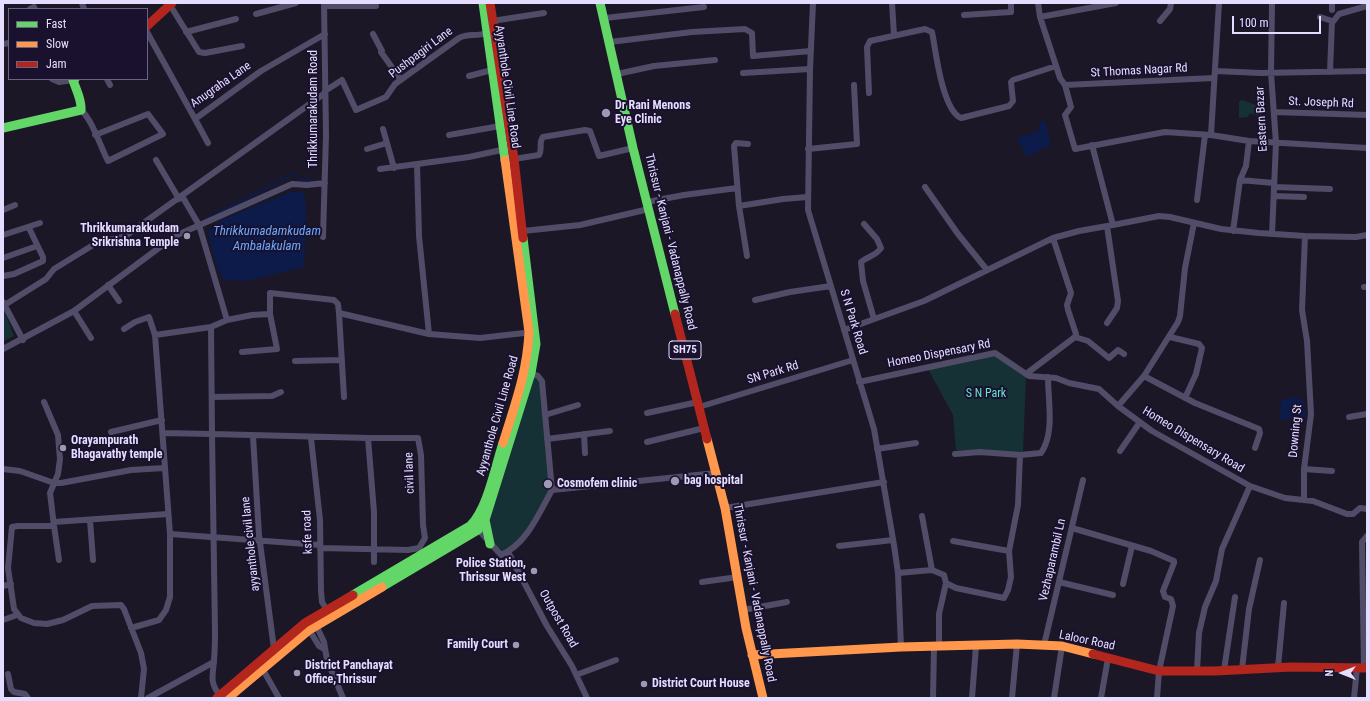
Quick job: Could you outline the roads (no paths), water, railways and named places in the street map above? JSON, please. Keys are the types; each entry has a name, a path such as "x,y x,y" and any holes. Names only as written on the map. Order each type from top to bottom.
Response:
{"main road":[{"name":"Ayyanthole Civil Line Road","path":"222,697 262,668 327,610 423,554 475,527 482,518 531,373 532,332 523,254 508,149 483,3"},
{"name":"Ayyanthole Civil Line Road","path":"490,3 500,126 508,149 514,159 523,231 523,254"},
{"name":"Thrissur - Kanjani - Vadanappally Road","path":"600,3 605,18 633,148 725,508 743,610 763,698"},
{"path":"148,25 171,4"},
{"path":"3,128 81,110 82,102 77,94 74,80"},
{"name":"Ayyanthole Civil Line Road","path":"482,518 523,379 531,357"},
{"path":"482,518 490,544"},
{"name":"Ayyanthole Civil Line Road","path":"222,697 274,649 423,554"},
{"name":"Laloor Road","path":"752,655 901,647 1017,644 1062,646 1159,671 1197,671 1278,667 1363,668"}],"street":[{"path":"256,14 296,3"},
{"name":"S N Park Road","path":"813,3 808,149 808,210 874,429 894,540 898,573 901,647"},
{"path":"892,3 894,35"},
{"path":"964,15 1011,12 1011,3"},
{"path":"1038,3 1040,17 1056,66 1065,85 1071,107 1065,115 1074,149 1164,132 1208,135 1249,141 1367,148"},
{"path":"1040,17 1116,3"},
{"path":"1160,21 1170,9 1171,3"},
{"path":"1197,200 1208,135 1214,78 1219,3"},
{"name":"Eastern Bazar","path":"1272,3 1271,73 1276,142 1272,234"},
{"path":"171,4 196,50 202,53 242,46"},
{"path":"325,5 376,6"},
{"name":"Thrikkumarakudam Road","path":"323,237 325,183 325,5"},
{"path":"1330,72 1332,23 1339,14 1367,6"},
{"path":"605,18 704,7"},
{"path":"492,21 544,13"},
{"path":"1320,17 1332,23"},
{"path":"186,32 236,19"},
{"path":"610,42 692,32 745,29 752,33 753,56 811,51"},
{"path":"869,93 867,47 870,41 925,29 932,32 942,85 956,114 961,118 1009,106 1013,101 1011,82 1013,80 1056,66"},
{"name":"Pushpagiri Lane","path":"325,92 342,80 356,110 386,97 395,84 459,38 467,35 476,36 487,33"},
{"name":"Anugraha Lane","path":"148,34 195,119 261,71 325,34"},
{"path":"373,34 382,51 381,52 401,80"},
{"path":"617,74 654,66 715,60"},
{"path":"469,76 494,67"},
{"path":"744,73 810,69"},
{"path":"1214,71 1271,73 1367,71"},
{"name":"St Thomas Nagar Rd","path":"1065,85 1214,78"},
{"path":"54,80 59,82 74,80"},
{"path":"808,149 857,144 854,85"},
{"path":"22,340 3,304 46,279 54,269 98,242 124,237 181,198 325,92"},
{"path":"81,110 89,118 95,136 108,161 163,134 148,114 95,136"},
{"name":"St. Joseph Rd","path":"1274,112 1367,115"},
{"path":"195,119 208,143"},
{"path":"449,135 500,126"},
{"path":"384,129 394,168"},
{"path":"514,159 539,155 541,151 540,142 543,137 585,130 590,131 599,156 633,148"},
{"path":"1233,231 1240,180 1246,166 1249,141"},
{"path":"367,149 387,143 394,168"},
{"path":"747,256 737,188 735,144 748,144"},
{"path":"1092,145 1110,225 1118,292 1117,308 1107,323"},
{"path":"380,169 508,149"},
{"path":"156,160 199,225 227,320"},
{"path":"417,164 419,236 429,334"},
{"path":"1240,180 1274,185 1330,189"},
{"path":"3,349 74,311 175,236 292,184 307,185 325,183"},
{"path":"925,187 958,234 987,270"},
{"path":"523,231 580,225 684,195 737,188"},
{"path":"1274,196 1304,197"},
{"path":"739,206 783,198 807,197"},
{"path":"3,210 15,206"},
{"path":"844,330 924,301 1053,238 1079,231 1159,216 1170,217 1233,231 1305,236 1356,237 1367,235"},
{"path":"3,235 29,228 40,223"},
{"path":"1118,406 1144,376 1170,337 1180,316 1185,268 1194,223"},
{"path":"864,224 877,239 881,248 877,255 866,258 861,262 863,281 874,319"},
{"path":"3,276 41,263 43,257 29,228"},
{"name":"Downing St","path":"1304,499 1304,469 1311,414 1307,341 1302,310 1305,236"},
{"path":"1026,374 1075,337 1076,330 1067,305 1071,293 1053,238"},
{"path":"3,258 37,246"},
{"path":"108,285 119,301"},
{"path":"755,300 790,292 831,286"},
{"path":"242,352 277,349 270,314 270,293 334,300 338,304 339,313 344,397"},
{"path":"74,311 91,338"},
{"path":"339,313 429,334 480,338 532,332"},
{"path":"155,336 211,327 227,320 252,315 270,314"},
{"path":"124,329 135,322 149,317 155,336 170,534 170,598 166,610 160,620 131,628"},
{"path":"211,327 214,537 214,662 212,683 222,697"},
{"path":"1075,337 1088,341 1109,358 1118,350 1124,354"},
{"path":"1170,337 1199,344 1202,348 1196,374 1185,398"},
{"name":"Homeo Dispensary Rd","path":"860,382 990,353 999,354 1026,374 1036,378 1048,377 1099,389 1126,412"},
{"path":"295,360 342,360"},
{"name":"SN Park Rd","path":"647,413 698,404 853,360"},
{"path":"475,527 502,555 515,548 526,534 552,490 542,381 538,376 531,373"},
{"path":"1144,376 1185,398 1259,429 1260,434 1256,448"},
{"path":"955,454 980,452 1020,454 1041,453 1046,444 1048,429 1048,377"},
{"path":"212,397 272,396 281,392"},
{"path":"44,402 58,435 60,459 50,493 59,560"},
{"path":"545,415 578,405"},
{"name":"Homeo Dispensary Road","path":"1126,412 1172,443 1250,486 1285,498 1304,499 1347,514 1353,514 1360,508 1367,509"},
{"path":"1349,417 1367,414"},
{"path":"111,432 162,420"},
{"path":"1120,451 1140,422"},
{"path":"647,442 704,428"},
{"path":"547,439 610,430"},
{"name":"civil lane","path":"162,433 311,438 418,438 421,452 423,521 425,535 423,542 423,554"},
{"path":"584,434 585,453"},
{"name":"ayyanthole civil lane","path":"253,436 260,541 274,649"},
{"name":"ksfe road","path":"311,438 320,546 322,602 327,610"},
{"path":"368,438 374,508 374,562"},
{"path":"877,449 916,443"},
{"path":"946,583 956,588 1004,598 1008,590 1010,577 1009,551 1018,505 1020,454"},
{"path":"3,469 29,474 54,483 68,483 131,470 164,468"},
{"path":"1304,469 1332,471"},
{"path":"552,490 716,473"},
{"name":"Vezhaparambil Ln","path":"1044,645 1083,480"},
{"path":"725,508 884,482"},
{"path":"1197,671 1199,634 1205,607 1216,581 1222,549 1250,486"},
{"path":"141,698 144,669 141,654 123,606 118,604 92,606 63,620 47,624 30,622 17,615 14,609 8,568 12,527 168,514"},
{"path":"922,516 932,570"},
{"path":"90,520 94,560"},
{"path":"1072,528 1169,557 1174,563 1163,590 1165,596 1171,599 1173,606 1159,671 1157,698"},
{"path":"170,534 320,546 408,550 423,554"},
{"path":"1354,698 1363,668 1362,542 1367,536"},
{"path":"839,546 894,540"},
{"path":"953,541 1009,551"},
{"path":"1123,584 1132,546"},
{"name":"Outpost Road","path":"508,552 547,626 566,656 587,698"},
{"path":"1242,669 1249,609 1260,560"},
{"path":"898,573 932,570 944,575 946,583 939,614 933,698"},
{"path":"702,582 738,577"},
{"path":"1059,582 1113,595"},
{"path":"3,586 11,584"},
{"path":"1224,670 1235,597"},
{"path":"743,610 787,602"},
{"path":"1278,667 1284,603"},
{"path":"3,620 17,615"},
{"path":"311,624 324,642 324,649 343,698"},
{"path":"1012,698 1017,644"},
{"path":"972,698 976,646"},
{"path":"1054,698 1062,646"},
{"path":"1101,698 1108,658"},
{"path":"576,675 616,660"},
{"path":"148,698 214,662"},
{"path":"262,668 279,698"},
{"path":"8,674 11,689 14,692 26,694 28,698"}],"water":[{"path":"1045,121 1051,145 1027,157 1017,139 1039,130 1040,122"},
{"name":"Thrikkumadamkudam Ambalakulam","path":"291,192 304,192 306,209 304,267 246,281 224,280 217,267 208,232 221,220"},
{"path":"1296,397 1304,401 1306,417 1280,420 1281,400"}],"waterway":[{"path":"208,218 294,174 302,179 316,182"}],"place":[{"name":"Dr Rani Menons Eye Clinic","path":"606,113"},
{"name":"Thrikkumarakkudam Srikrishna Temple","path":"187,236"},
{"name":"Orayampurath Bhagavathy temple","path":"63,448"},
{"name":"bag hospital","path":"675,481"},
{"name":"Cosmofem clinic","path":"548,484"},
{"name":"Police Station, Thrissur West","path":"534,571"},
{"name":"Family Court","path":"516,645"},
{"name":"District Panchayat Office,Thrissur","path":"297,673"},
{"name":"District Court House","path":"644,684"}],"park label":[{"name":"S N Park","path":"986,394"}]}
